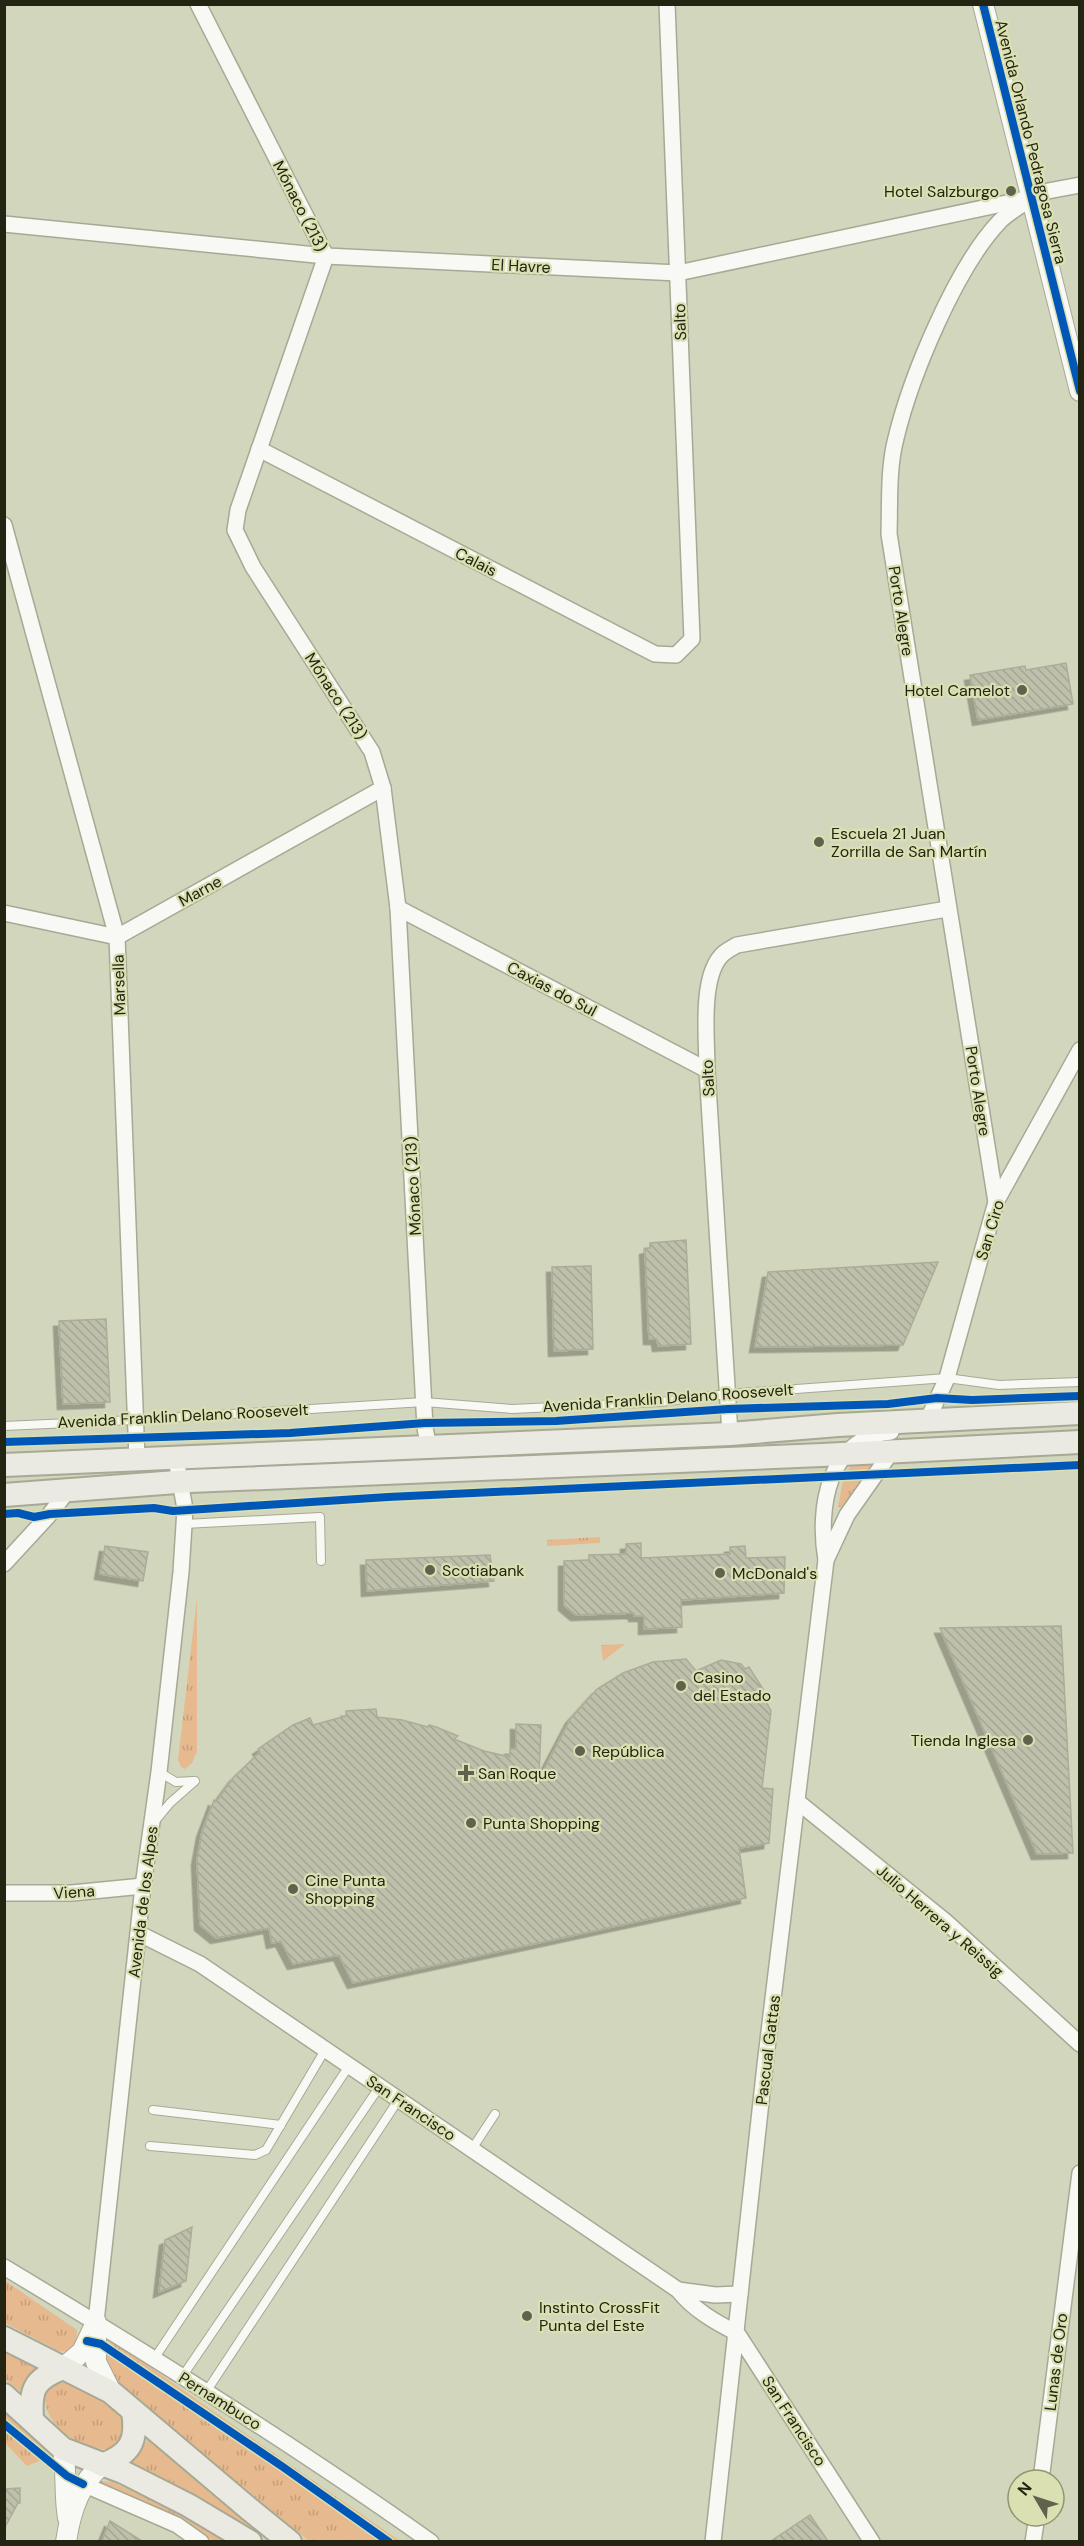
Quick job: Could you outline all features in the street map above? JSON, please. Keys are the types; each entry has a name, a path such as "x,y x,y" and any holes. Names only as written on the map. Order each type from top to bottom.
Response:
{"main road":[{"path":"4,1465 730,1434 1080,1413"},
{"path":"4,1495 180,1482 1080,1442"},
{"path":"4,2338 111,2392 290,2541"},
{"path":"33,2419 31,2400 34,2387 47,2374 63,2368"},
{"path":"4,2394 63,2449 102,2464 188,2505 250,2541"},
{"path":"102,2464 126,2452 133,2442 135,2430 133,2411"}],"street":[{"name":"Mónaco (213)","path":"198,4 326,256 237,510 235,530 253,567 372,752 382,788 398,908 425,1428 429,1448"},
{"name":"Salto","path":"667,4 692,639"},
{"name":"Avenida Orlando Pedragosa Sierra","path":"983,4 1080,391"},
{"path":"1030,198 1048,191 1080,185"},
{"name":"El Havre","path":"4,224 326,256 678,273 1030,198"},
{"name":"Porto Alegre","path":"996,1202 947,909 889,534 895,440 922,357 960,280 982,244 1001,220 1030,198"},
{"name":"Calais","path":"259,450 656,654 676,655 692,639"},
{"name":"Marsella","path":"4,525 117,937 137,1459"},
{"name":"Marne","path":"117,937 382,788"},
{"name":"Caxias do Sul","path":"398,908 707,1070"},
{"name":"Salto","path":"730,1434 707,1070 706,1019 715,965 723,954 737,945 947,909"},
{"path":"4,913 117,937"},
{"name":"San Ciro","path":"927,1421 947,1378 996,1202 1080,1050"},
{"name":"Pascual Gattas","path":"713,2541 826,1560 822,1536 831,1477 846,1453 871,1435 937,1430 959,1419"},
{"name":"Pascual Gattas","path":"826,1560 847,1515 892,1450"},
{"name":"Avenida de los Alpes","path":"111,2392 96,2362 96,2322 140,1934 143,1887 182,1572 185,1509 176,1459"},
{"path":"4,1564 50,1514 69,1489"},
{"name":"Julio Herrera y Reissig","path":"798,1802 945,1921 1080,2044"},
{"name":"Viena","path":"4,1893 72,1893 143,1887"},
{"name":"San Francisco","path":"140,1934 200,1964 678,2290 688,2303 737,2333 872,2541"},
{"name":"Lunas de Oro","path":"1043,2468 1080,2172"},
{"name":"Pernambuco","path":"4,2267 96,2322 346,2481 431,2541"},
{"name":"San Francisco","path":"678,2290 715,2295 740,2294"},
{"name":"Avenida de los Alpes","path":"63,2368 82,2352 96,2322"},
{"path":"63,2449 67,2476 65,2504 67,2533"},
{"path":"67,2533 83,2484 102,2464"},
{"path":"83,2484 177,2525 201,2541"}],"lane":[{"name":"Avenida Franklin Delano Roosevelt","path":"4,1426 424,1402 512,1409 660,1402 727,1394 947,1378 999,1385 1080,1382"},
{"path":"184,1524 320,1518 321,1561"},
{"path":"152,1826 163,1810 195,1781 176,1782 159,1772"},
{"path":"150,2146 255,2155 266,2150 325,2050"},
{"path":"154,2359 349,2066"},
{"path":"182,2377 380,2086"},
{"path":"206,2392 399,2100"},
{"path":"153,2110 281,2125"},
{"path":"472,2149 495,2114"}],"green space":[{"path":"1079,1430 1079,1432 942,1439 943,1436"},
{"path":"854,1463 875,1463 868,1472 846,1472"},
{"path":"864,1479 842,1507 838,1507 843,1480"},
{"path":"600,1537 600,1543 547,1546 547,1540"},
{"path":"197,1598 197,1751 192,1763 185,1769 181,1767 178,1760"},
{"path":"625,1644 603,1661 601,1645"},
{"path":"4,2280 77,2330 76,2343 69,2352 59,2351 5,2323"},
{"path":"111,2340 400,2541 309,2541 123,2387 112,2373 106,2359"},
{"path":"4,2350 41,2368 24,2394 5,2379"},
{"path":"65,2382 105,2400 122,2415 126,2424 126,2433 115,2449 92,2447 80,2442 68,2436 51,2418 46,2407 45,2395 54,2385"},
{"path":"5,2411 52,2456 27,2466 5,2443"},
{"path":"148,2439 273,2541 131,2462 137,2457"},
{"path":"100,2481 112,2482 183,2514 226,2541 214,2541 144,2501 99,2484"}],"building":[{"name":"Hotel Camelot","path":"1066,663 1073,704 978,720 970,675 1025,666 1026,670"},
{"path":"686,1240 691,1344 658,1346 657,1339 649,1339 645,1249 650,1248 650,1243"},
{"path":"938,1262 903,1345 755,1347 768,1272"},
{"path":"591,1266 593,1349 554,1351 552,1267"},
{"path":"106,1319 110,1402 63,1404 59,1321"},
{"path":"641,1543 641,1558 730,1554 730,1547 745,1546 746,1558 785,1557 784,1593 681,1600 682,1627 644,1629 644,1616 634,1616 634,1613 576,1615 564,1605 564,1561 589,1560 589,1555 626,1554 626,1544"},
{"path":"105,1546 148,1552 143,1581 100,1574"},
{"name":"Scotiabank","path":"490,1555 494,1581 367,1591 366,1560"},
{"name":"Tienda Inglesa","path":"1061,1626 1073,1853 1037,1854 940,1628"},
{"name":"Punta Shopping","path":"686,1659 696,1671 721,1660 741,1664 745,1669 749,1667 763,1689 760,1690 771,1711 762,1788 773,1789 769,1843 739,1848 746,1898 353,1983 339,1955 293,1964 281,1941 272,1943 269,1928 216,1938 200,1925 197,1860 202,1832 214,1800 216,1802 234,1777 260,1752 258,1749 293,1725 310,1718 313,1725 346,1716 346,1711 376,1709 377,1717 436,1727 458,1736 454,1739 484,1751 510,1757 510,1749 516,1749 516,1724 541,1725 539,1779 571,1718 597,1689 623,1673 653,1662"},
{"path":"192,2227 186,2281 159,2292 165,2240"},
{"path":"20,2488 20,2503 4,2529 4,2489"},
{"path":"810,2515 828,2541 771,2541"},
{"path":"110,2521 142,2541 102,2541"}],"cycle path":[{"path":"983,4 1080,391"},
{"path":"4,1442 290,1433 425,1423 556,1421 728,1409 888,1404 937,1398 972,1400 1080,1396"},
{"path":"4,1514 18,1513 34,1517 154,1508 173,1511 388,1497 1080,1465"},
{"path":"87,2341 101,2344 389,2542"},
{"path":"4,2424 67,2476 83,2484"}],"place":[{"name":"Hotel Salzburgo","path":"1011,191"},
{"name":"Hotel Camelot","path":"1022,690"},
{"name":"Escuela 21 Juan Zorrilla de San Martín","path":"819,842"},
{"name":"Scotiabank","path":"430,1570"},
{"name":"McDonald's","path":"720,1573"},
{"name":"Casino del Estado","path":"681,1686"},
{"name":"Tienda Inglesa","path":"1028,1740"},
{"name":"República","path":"580,1751"},
{"name":"San Roque","path":"466,1773"},
{"name":"Punta Shopping","path":"471,1823"},
{"name":"Cine Punta Shopping","path":"293,1889"},
{"name":"Instinto CrossFit Punta del Este","path":"527,2316"}]}
